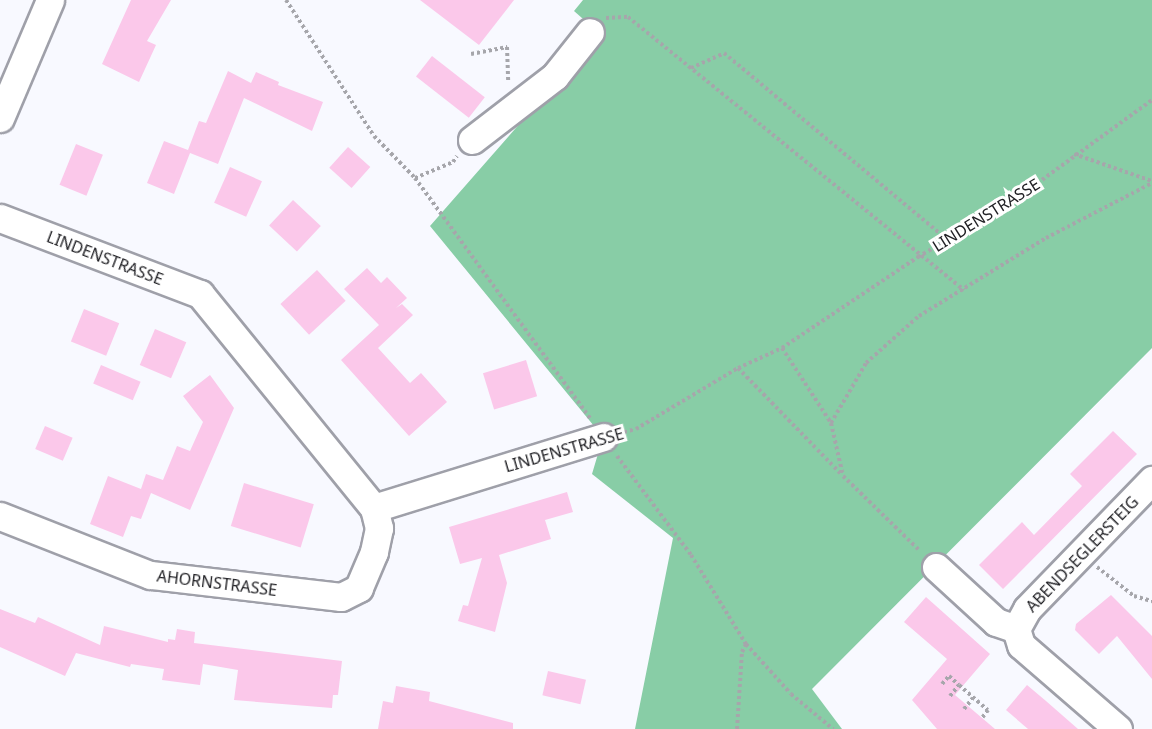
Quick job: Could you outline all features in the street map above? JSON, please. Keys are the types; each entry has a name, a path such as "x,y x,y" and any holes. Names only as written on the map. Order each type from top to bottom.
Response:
{"street":[{"path":"0,118 50,0"},
{"path":"472,140 555,76 590,32"},
{"name":"LINDENSTRASSE","path":"0,218 200,294 374,508 603,437"},
{"name":"ABENDSEGLERSTEIG","path":"1118,729 1021,645 1016,629 1027,609 1152,480"},
{"name":"AHORNSTRASSE","path":"0,516 150,575 341,597 359,588 374,552 379,528 374,508"},
{"path":"936,567 996,622 1016,629"}],"path":[{"path":"286,0 374,136 415,177 691,555 746,644 791,694 833,729"},
{"path":"590,32 609,15 628,17 918,257 964,290"},
{"path":"471,54 507,47 506,67 512,109"},
{"path":"691,68 724,53 948,240"},
{"name":"LINDENSTRASSE","path":"603,437 636,429 738,368 782,348 918,257 1047,177 1074,154 1152,100"},
{"path":"415,177 453,162 472,140"},
{"path":"1074,154 1152,182"},
{"path":"831,423 866,363 919,316 1046,238 1152,182"},
{"path":"782,348 831,423 843,476"},
{"path":"738,368 936,567"},
{"path":"1097,567 1134,596 1152,602"},
{"path":"737,729 742,652 746,644"},
{"path":"942,684 949,676 988,710 982,718"},
{"path":"950,696 959,685"},
{"path":"964,709 974,698"}],"green space":[{"path":"583,0 1152,0 1152,348 812,689 842,729 635,729 673,538 592,474 603,437 430,226 599,33 574,11"}],"building":[{"path":"131,0 171,0 147,41 156,45 139,82 102,64"},
{"path":"420,0 514,0 479,45"},
{"path":"432,56 485,97 469,118 416,76"},
{"path":"228,71 251,83 256,72 279,82 278,85 323,102 312,131 244,98 218,164 190,153 174,194 147,183 164,141 188,150 199,121 206,123"},
{"path":"76,144 103,155 86,196 60,185"},
{"path":"348,147 370,167 352,188 329,168"},
{"path":"230,167 262,181 246,217 214,203"},
{"path":"293,200 321,226 297,252 269,226"},
{"path":"367,268 381,283 387,277 407,298 396,308 402,304 413,315 378,348 410,383 421,373 447,402 409,436 341,360 379,325 344,289"},
{"path":"317,270 346,301 309,335 280,304"},
{"path":"84,309 119,323 106,356 71,341"},
{"path":"155,329 186,342 171,378 140,365"},
{"path":"526,360 537,396 494,409 483,373"},
{"path":"101,365 141,382 133,400 93,383"},
{"path":"210,375 234,408 190,510 151,493 141,519 131,516 123,537 90,524 108,476 141,489 146,474 163,480 177,446 190,451 203,422 183,396"},
{"path":"45,426 73,438 63,461 35,449"},
{"path":"1113,431 1137,454 1003,589 979,565 1022,522 1034,535 1082,486 1070,474"},
{"path":"244,483 314,504 301,547 231,526"},
{"path":"567,492 573,512 545,520 551,539 499,555 507,583 495,632 458,621 463,605 468,606 482,558 460,564 449,527"},
{"path":"1111,595 1152,636 1152,679 1117,636 1099,654 1075,630 1076,624"},
{"path":"926,597 990,654 955,695 995,729 937,729 912,700 947,659 904,622"},
{"path":"0,609 35,623 38,617 100,645 104,626 168,642 168,639 175,640 177,629 195,632 194,643 342,661 338,695 333,695 332,708 234,700 238,670 203,664 200,685 162,680 164,669 131,664 130,667 76,653 65,676 0,647"},
{"path":"548,671 586,680 580,704 542,695"},
{"path":"1027,685 1078,729 1028,729 1006,710"},
{"path":"396,686 430,692 429,701 513,723 513,729 378,729 383,701 393,703"}]}
